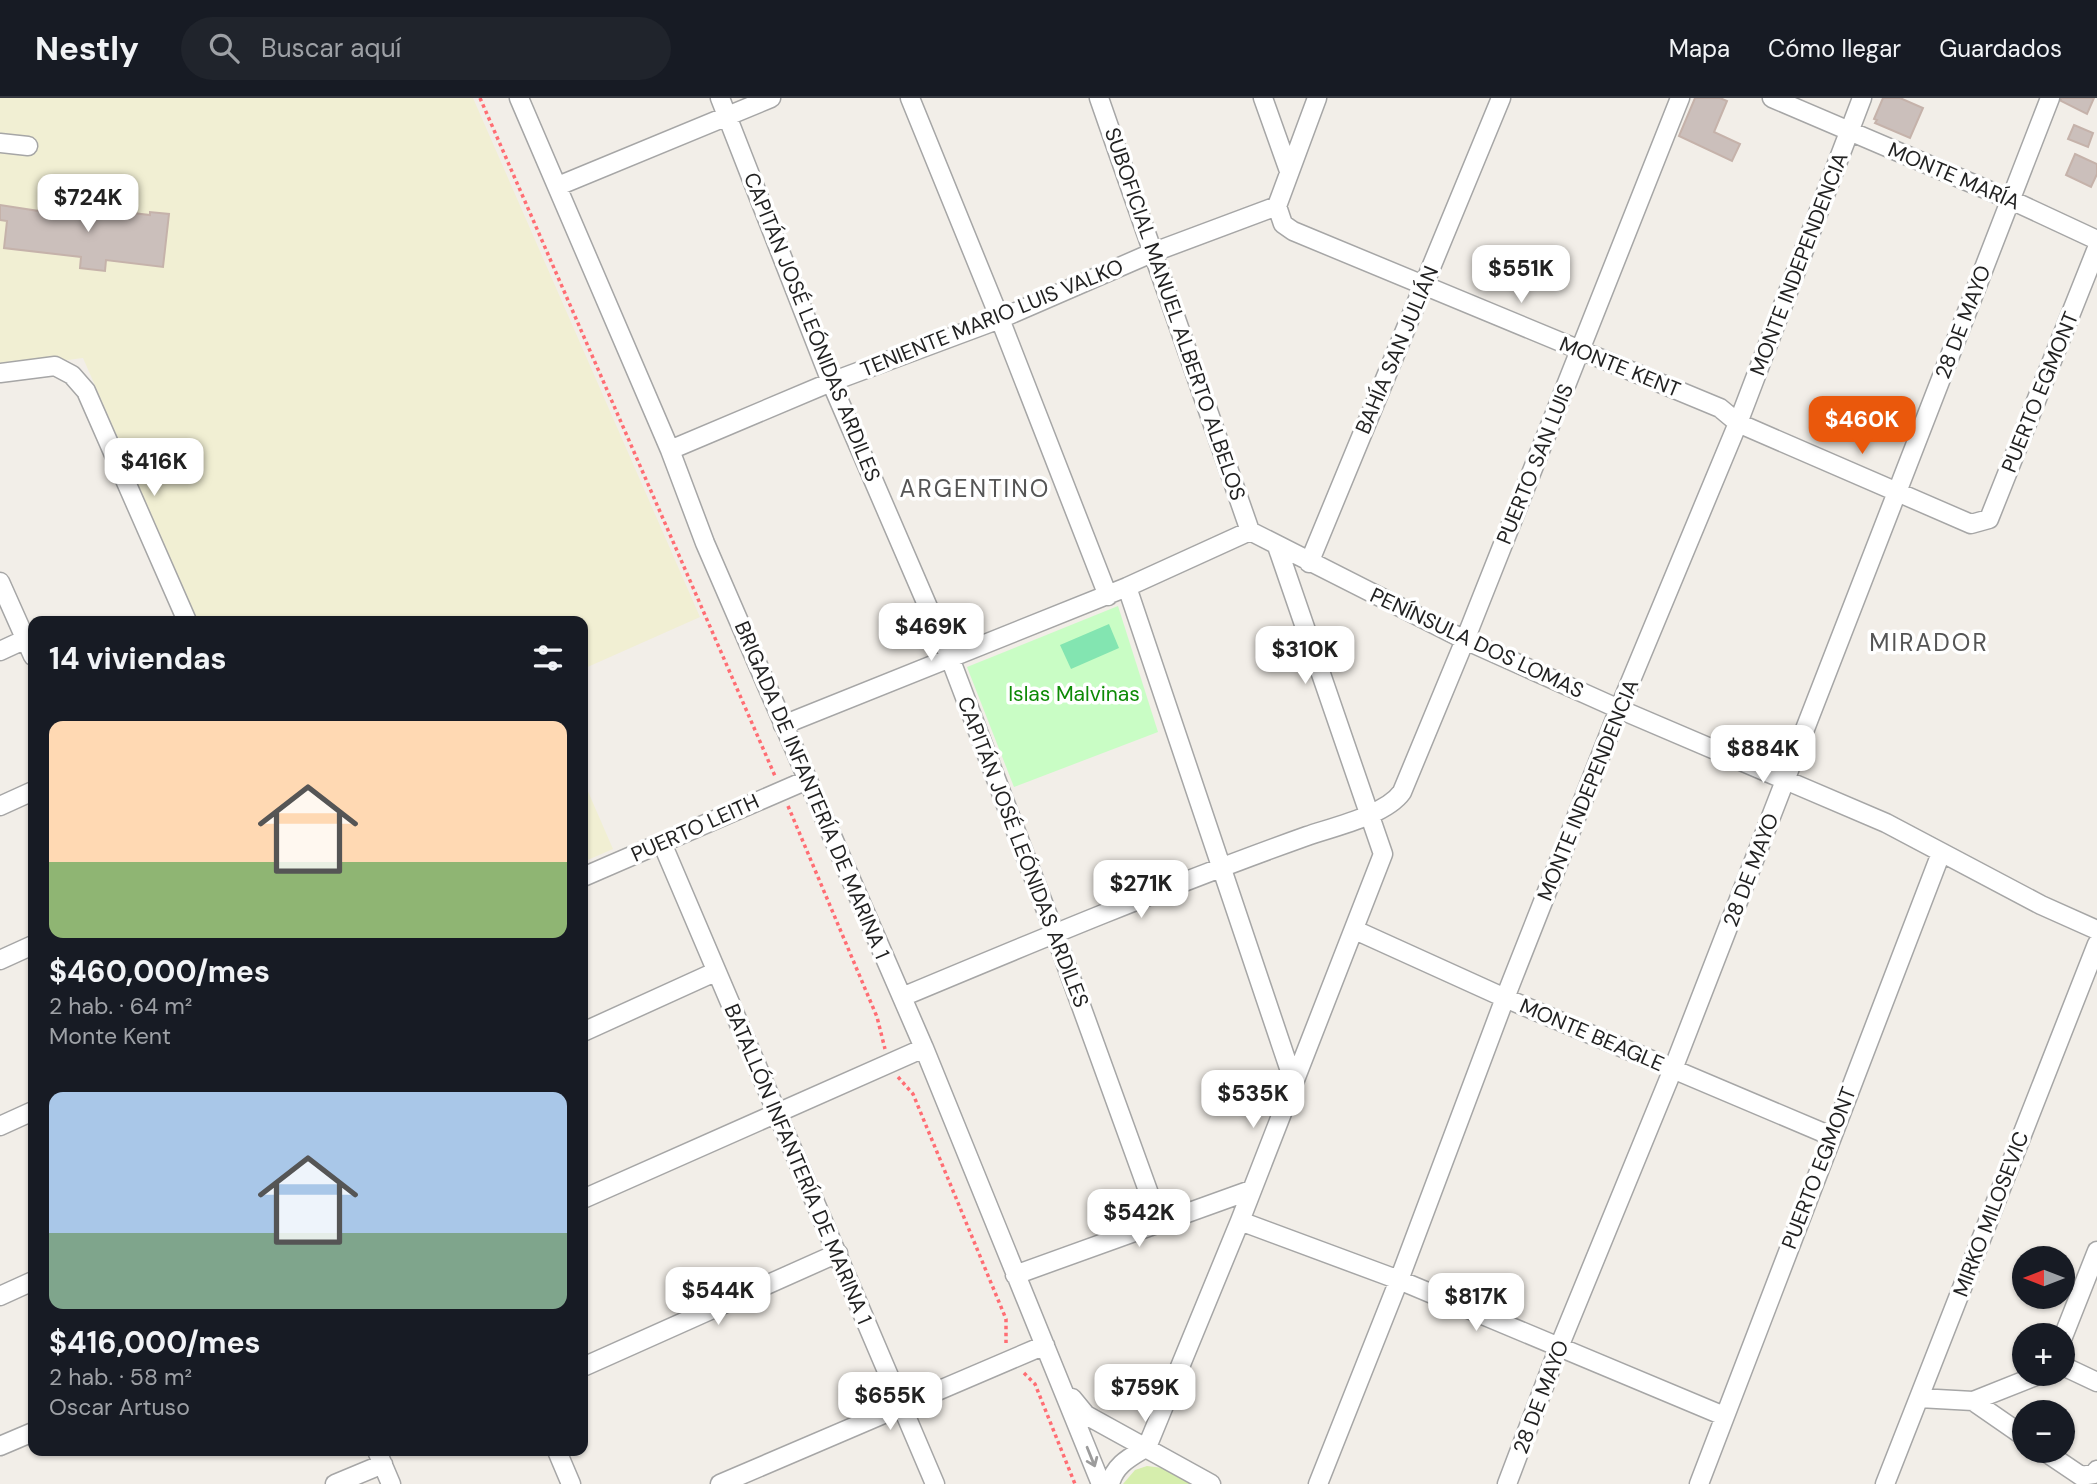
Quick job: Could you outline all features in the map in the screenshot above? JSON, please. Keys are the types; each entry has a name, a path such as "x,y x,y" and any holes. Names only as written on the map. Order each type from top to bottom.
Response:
{"street":[{"name":"BRIGADA DE INFANTERÍA DE MARINA 1","path":"519,98 670,450 705,543 924,1048 1101,1484"},
{"name":"CAPITÁN JOSÉ LEÓNIDAS ARDILES","path":"720,98 831,382 950,659 1055,934 1159,1221"},
{"path":"558,186 771,98"},
{"path":"910,98 1108,596"},
{"name":"SUBOFICIAL MANUEL ALBERTO ALBELOS","path":"1099,98 1250,531"},
{"path":"1263,98 1289,171"},
{"path":"1277,206 1317,98"},
{"name":"BAHÍA SAN JULIÁN","path":"1309,563 1502,98"},
{"name":"PUERTO SAN LUIS","path":"902,997 1221,867 1369,814 1396,799 1402,792 1465,640 1680,98"},
{"name":"MONTE MARÍA","path":"1772,98 2011,200 2097,240"},
{"name":"MONTE INDEPENDENCIA","path":"1318,1484 1399,1280 1505,998 1619,709 1738,423 1862,98"},
{"name":"28 DE MAYO","path":"1507,1484 1559,1348 1674,1069 2050,98"},
{"path":"0,143 28,146"},
{"name":"TENIENTE MARIO LUIS VALKO","path":"670,450 831,382 1000,319 1154,252 1277,206"},
{"name":"MONTE KENT","path":"1277,206 1283,224 1293,231 1720,408 1738,423 1971,524"},
{"name":"PUERTO EGMONT","path":"1971,524 1989,519 2097,248"},
{"path":"0,373 55,366 72,375 86,391 185,616"},
{"path":"783,725 1108,596 1250,531"},
{"name":"PENÍNSULA DOS LOMAS","path":"1250,531 1465,640 1619,709 1886,822 2040,905 2097,930"},
{"path":"1110,1484 1113,1473 1119,1466 1147,1447 1240,1221 1383,854 1278,546"},
{"path":"0,582 28,644"},
{"path":"1127,587 1293,1080"},
{"path":"0,651 28,648"},
{"name":"PUERTO LEITH","path":"588,875 807,779"},
{"path":"0,806 28,793"},
{"name":"BATALLÓN INFANTERÍA DE MARINA 1","path":"662,843 935,1484"},
{"name":"PUERTO EGMONT","path":"1699,1484 1941,853"},
{"name":"MONTE BEAGLE","path":"1355,930 1505,998 1831,1136"},
{"name":"MIRKO MILOSEVIC","path":"1885,1484 2097,944"},
{"path":"0,960 28,947"},
{"path":"588,1030 715,972"},
{"path":"588,1197 924,1048"},
{"path":"0,1126 28,1113"},
{"path":"1015,1275 1251,1190"},
{"path":"1240,1221 1399,1280 1724,1416"},
{"path":"2068,1323 2097,1251"},
{"path":"588,1365 838,1253"},
{"path":"0,1296 28,1283"},
{"path":"720,1484 1045,1345"},
{"path":"2075,1372 2097,1382"},
{"path":"1061,1385 1086,1415 1212,1484"},
{"path":"1919,1398 1973,1401 2012,1386"},
{"path":"1973,1401 2012,1428"},
{"path":"0,1446 28,1434"},
{"path":"559,1456 571,1484"},
{"path":"335,1484 380,1457 391,1484"},
{"path":"2062,1463 2081,1476 2094,1474 2097,1470"}],"shaded area":[{"path":"0,98 473,98 700,617 588,667 588,616 196,616 83,358 0,369"},
{"path":"588,792 613,849 588,860"}],"green space":[{"name":"Islas Malvinas","path":"1118,606 1158,732 1014,787 967,667"},
{"path":"1109,624 1119,648 1071,669 1060,645"},
{"path":"1147,1466 1163,1468 1191,1484 1123,1484 1135,1470"}],"building":[{"path":"1695,98 1720,98 1727,101 1714,132 1740,144 1732,161 1679,136"},
{"path":"1883,98 1900,98 1923,108 1910,138 1875,123 1877,120 1874,119"},
{"path":"2061,98 2094,98 2087,114 2061,101"},
{"path":"2074,125 2093,133 2088,147 2068,139"},
{"path":"2075,154 2097,164 2097,174 2091,187 2066,175"},
{"path":"41,202 150,215 150,212 169,214 163,267 106,260 105,271 80,268 81,257 4,248 7,221 0,220 0,205 39,211"}],"district":[{"name":"ARGENTINO","path":"975,489"},
{"name":"MIRADOR","path":"1929,643"}]}
